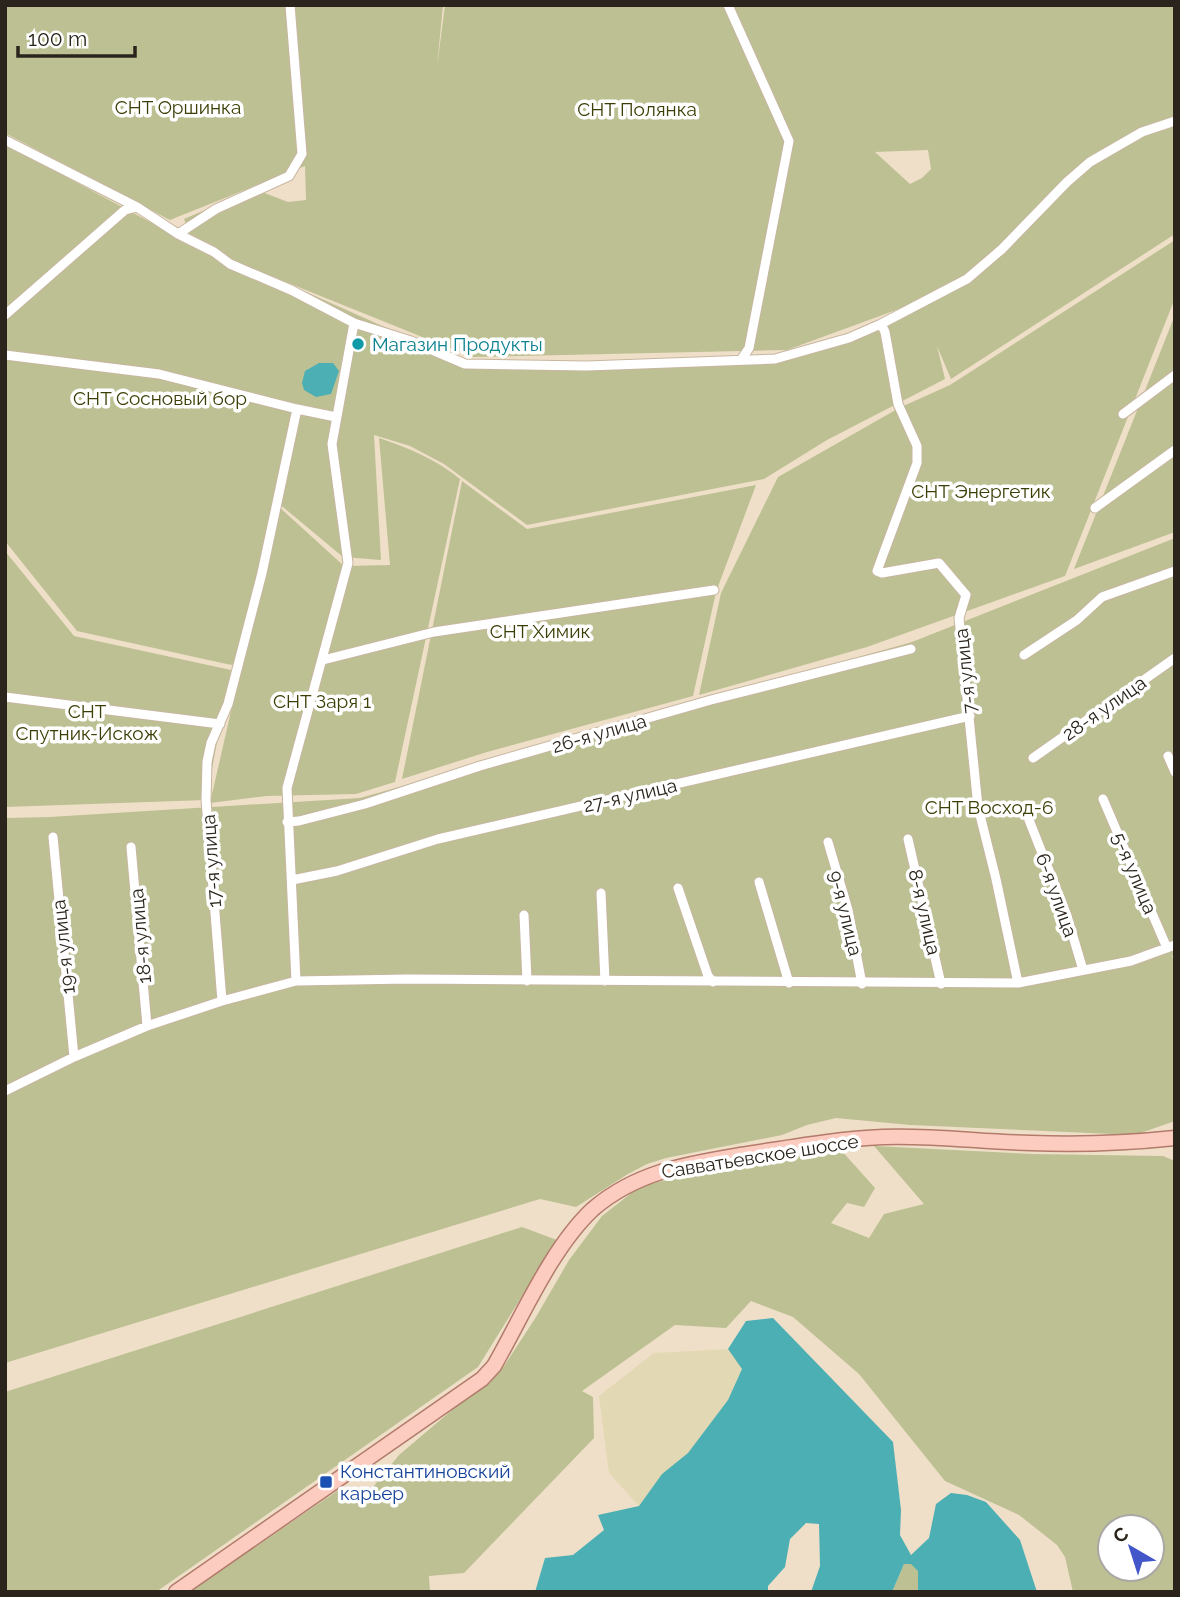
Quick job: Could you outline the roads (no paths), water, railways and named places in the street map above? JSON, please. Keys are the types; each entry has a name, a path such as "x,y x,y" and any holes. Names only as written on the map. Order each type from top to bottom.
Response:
{"main road":[{"name":"Савватьевское шоссе","path":"176,1592 482,1379 494,1366 566,1240 585,1217 618,1191 647,1176 677,1166 798,1146 883,1137 1034,1143 1106,1143 1175,1138"}],"street":[{"path":"178,234 216,209 289,176 302,154 290,5"},
{"path":"728,5 789,141 748,348 741,360"},
{"path":"5,140 137,207 230,264 291,290 354,323 411,341 465,364 587,366 775,359 849,338 967,279 1002,249 1090,162 1142,132 1175,121"},
{"path":"5,315 125,210 137,207"},
{"path":"296,981 287,788 348,562 332,444 354,323"},
{"name":"7-я улица","path":"881,324 885,332 898,404 917,446 917,463 877,571 882,573 939,563 967,595 960,618 978,807 1018,984"},
{"path":"5,355 159,374 336,417"},
{"path":"1123,414 1175,375"},
{"name":"17-я улица","path":"222,1001 206,800 207,762 211,743 228,704 262,573 297,409"},
{"path":"1095,508 1175,450"},
{"path":"1024,655 1077,620 1102,597 1175,571"},
{"path":"323,660 434,632 714,590"},
{"name":"26-я улица","path":"287,822 365,804 480,766 711,700 912,649"},
{"name":"28-я улица","path":"1033,758 1175,658"},
{"path":"5,697 220,724"},
{"name":"27-я улица","path":"292,880 337,872 438,839 970,716"},
{"path":"1168,756 1175,772"},
{"name":"5-я улица","path":"1103,799 1171,946"},
{"name":"6-я улица","path":"1029,820 1067,916 1083,971"},
{"name":"19-я улица","path":"53,837 74,1057"},
{"name":"8-я улица","path":"908,839 941,984"},
{"name":"9-я улица","path":"828,842 848,910 862,984"},
{"name":"18-я улица","path":"131,847 147,1026"},
{"path":"759,882 789,983"},
{"path":"678,888 708,976 713,982"},
{"path":"601,893 605,981"},
{"path":"524,915 527,981"},
{"path":"5,1091 74,1057 147,1026 222,1001 296,981 1018,984 1131,961 1171,946"}],"water":[{"path":"319,363 333,363 339,371 331,394 316,397 304,390 302,383 305,371"},
{"path":"773,1318 893,1442 901,1510 900,1535 911,1555 929,1538 936,1504 951,1493 967,1495 986,1502 1020,1540 1037,1592 918,1592 918,1571 911,1564 904,1564 892,1592 811,1592 820,1566 819,1524 806,1523 790,1539 785,1567 768,1586 768,1592 535,1592 545,1558 573,1555 604,1530 598,1515 639,1506 662,1474 688,1453 728,1400 742,1369 728,1349 746,1321"}],"place":[{"name":"Магазин Продукты","path":"358,344"},
{"name":"Константиновский карьер","path":"326,1482"}],"park label":[{"name":"СНТ Оршинка","path":"178,107"},
{"name":"СНТ Полянка","path":"637,109"},
{"name":"СНТ Сосновый бор","path":"160,398"},
{"name":"СНТ Энергетик","path":"981,491"},
{"name":"СНТ Химик","path":"540,631"},
{"name":"СНТ Заря 1","path":"322,701"},
{"name":"СНТ Спутник-Искож","path":"87,722"},
{"name":"СНТ Восход-6","path":"989,807"}]}
